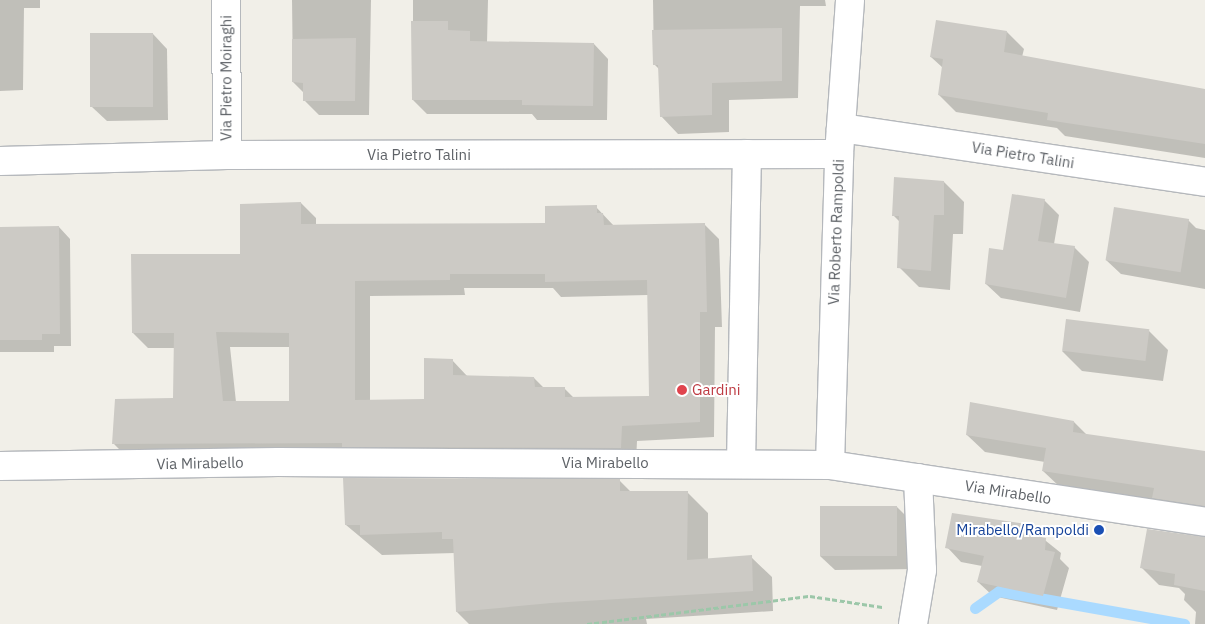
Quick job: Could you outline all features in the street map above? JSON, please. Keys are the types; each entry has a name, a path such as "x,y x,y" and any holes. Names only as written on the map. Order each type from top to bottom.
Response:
{"street":[{"name":"Via Pietro Moiraghi","path":"226,0 226,155"},
{"name":"Via Roberto Rampoldi","path":"830,465 839,154 850,0"},
{"name":"Via Pietro Talini","path":"841,128 1205,182"},
{"path":"740,464 746,154"},
{"name":"Via Pietro Talini","path":"0,161 226,155 839,154"},
{"name":"Via Mirabello","path":"0,466 278,462 830,465 1205,522"},
{"path":"914,618 922,570 918,478"}],"path":[{"path":"587,624 810,596 914,618"}],"building":[{"path":"936,20 1007,31 1004,52 1205,89 1205,144 1047,120 1048,113 938,95 943,59 930,57"},
{"path":"411,21 448,21 448,30 470,31 470,41 594,43 593,106 522,105 522,100 412,100"},
{"path":"782,28 782,81 712,83 712,115 660,117 658,65 653,65 652,30"},
{"path":"90,33 153,33 153,107 90,107"},
{"path":"356,38 355,101 303,101 303,83 292,82 292,39"},
{"path":"894,177 944,181 944,215 934,215 931,271 897,268 899,216 892,216"},
{"path":"1012,194 1045,199 1038,241 1075,246 1066,298 985,284 989,248 1003,250"},
{"path":"301,202 301,224 545,223 545,206 597,205 597,213 603,213 604,225 705,223 707,312 700,312 700,422 622,426 621,448 342,447 342,443 112,444 115,399 173,398 174,333 132,333 131,254 240,254 240,204","holes":["450,274 545,274 545,282 647,280 649,396 565,397 565,387 535,387 534,377 453,375 453,359 424,358 424,399 355,400 355,281 450,280","216,332 289,333 289,401 223,401"]},
{"path":"1114,207 1189,219 1181,272 1106,260"},
{"path":"59,226 60,334 42,334 42,340 0,340 0,227"},
{"path":"1066,319 1149,329 1145,361 1062,351"},
{"path":"970,402 1074,421 1073,432 1205,451 1205,506 1152,498 1154,488 1042,471 1046,448 966,435"},
{"path":"343,478 620,479 620,491 688,491 687,560 752,555 753,591 551,603 456,612 453,539 442,539 442,532 360,535 360,525 345,525"},
{"path":"820,506 897,506 897,556 820,556"},
{"path":"952,513 1027,524 1025,534 1046,538 1045,550 1055,552 1043,596 977,582 984,556 945,548"},
{"path":"1147,529 1205,537 1205,591 1174,585 1175,574 1140,568"}],"waterway":[{"path":"975,608 999,591 1184,624"}],"place":[{"name":"Gardini","path":"682,390"},
{"name":"Mirabello/Rampoldi","path":"1099,530"}]}
